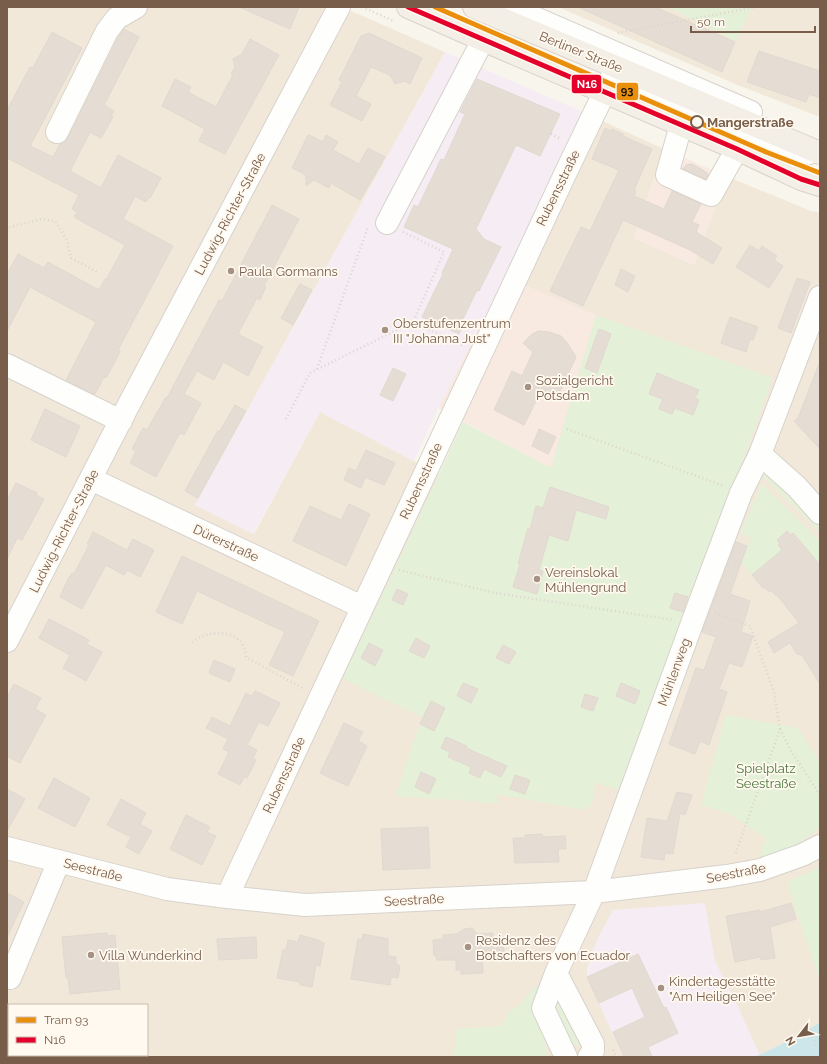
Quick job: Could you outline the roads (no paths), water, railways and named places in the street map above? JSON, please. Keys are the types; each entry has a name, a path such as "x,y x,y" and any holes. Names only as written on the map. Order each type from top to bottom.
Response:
{"main road":[{"name":"Berliner Straße","path":"408,7 483,40 774,128 820,154"},
{"name":"Berliner Straße","path":"474,7 591,57 611,78 682,125 820,185"}],"street":[{"path":"57,132 107,31 117,18 136,7"},
{"name":"Ludwig-Richter-Straße","path":"7,641 339,7"},
{"path":"510,7 774,128 820,142"},
{"path":"387,223 483,40"},
{"path":"611,78 769,146 820,154"},
{"name":"Rubensstraße","path":"227,897 480,354 611,78"},
{"path":"682,125 667,175 711,195 737,149"},
{"path":"820,297 760,454 797,487 820,513"},
{"path":"7,365 121,421"},
{"name":"Mühlenweg","path":"566,1057 543,1008 556,973 594,892 698,607 742,493 760,454"},
{"name":"Dürerstraße","path":"91,479 362,607"},
{"name":"Seestraße","path":"7,848 167,889 304,905 594,892 727,876 760,870 802,855 820,846"},
{"path":"10,978 59,861"},
{"path":"556,973 593,1044 593,1051 589,1057"}],"water":[{"path":"820,1022 820,1057 755,1057 798,1036"}],"tram line":[{"name":"93","path":"435,7 766,152 820,173"}],"place":[{"name":"Mangerstraße","path":"697,122"},
{"name":"Paula Gormanns","path":"231,271"},
{"name":"Oberstufenzentrum III \"Johanna Just\"","path":"385,330"},
{"name":"Sozialgericht Potsdam","path":"528,387"},
{"name":"Vereinslokal Mühlengrund","path":"537,579"},
{"name":"Residenz des Botschafters von Ecuador","path":"468,947"},
{"name":"Villa Wunderkind","path":"91,955"},
{"name":"Kindertagesstätte \"Am Heiligen See\"","path":"661,988"}],"park label":[{"name":"Spielplatz Seestraße","path":"766,776"}]}
